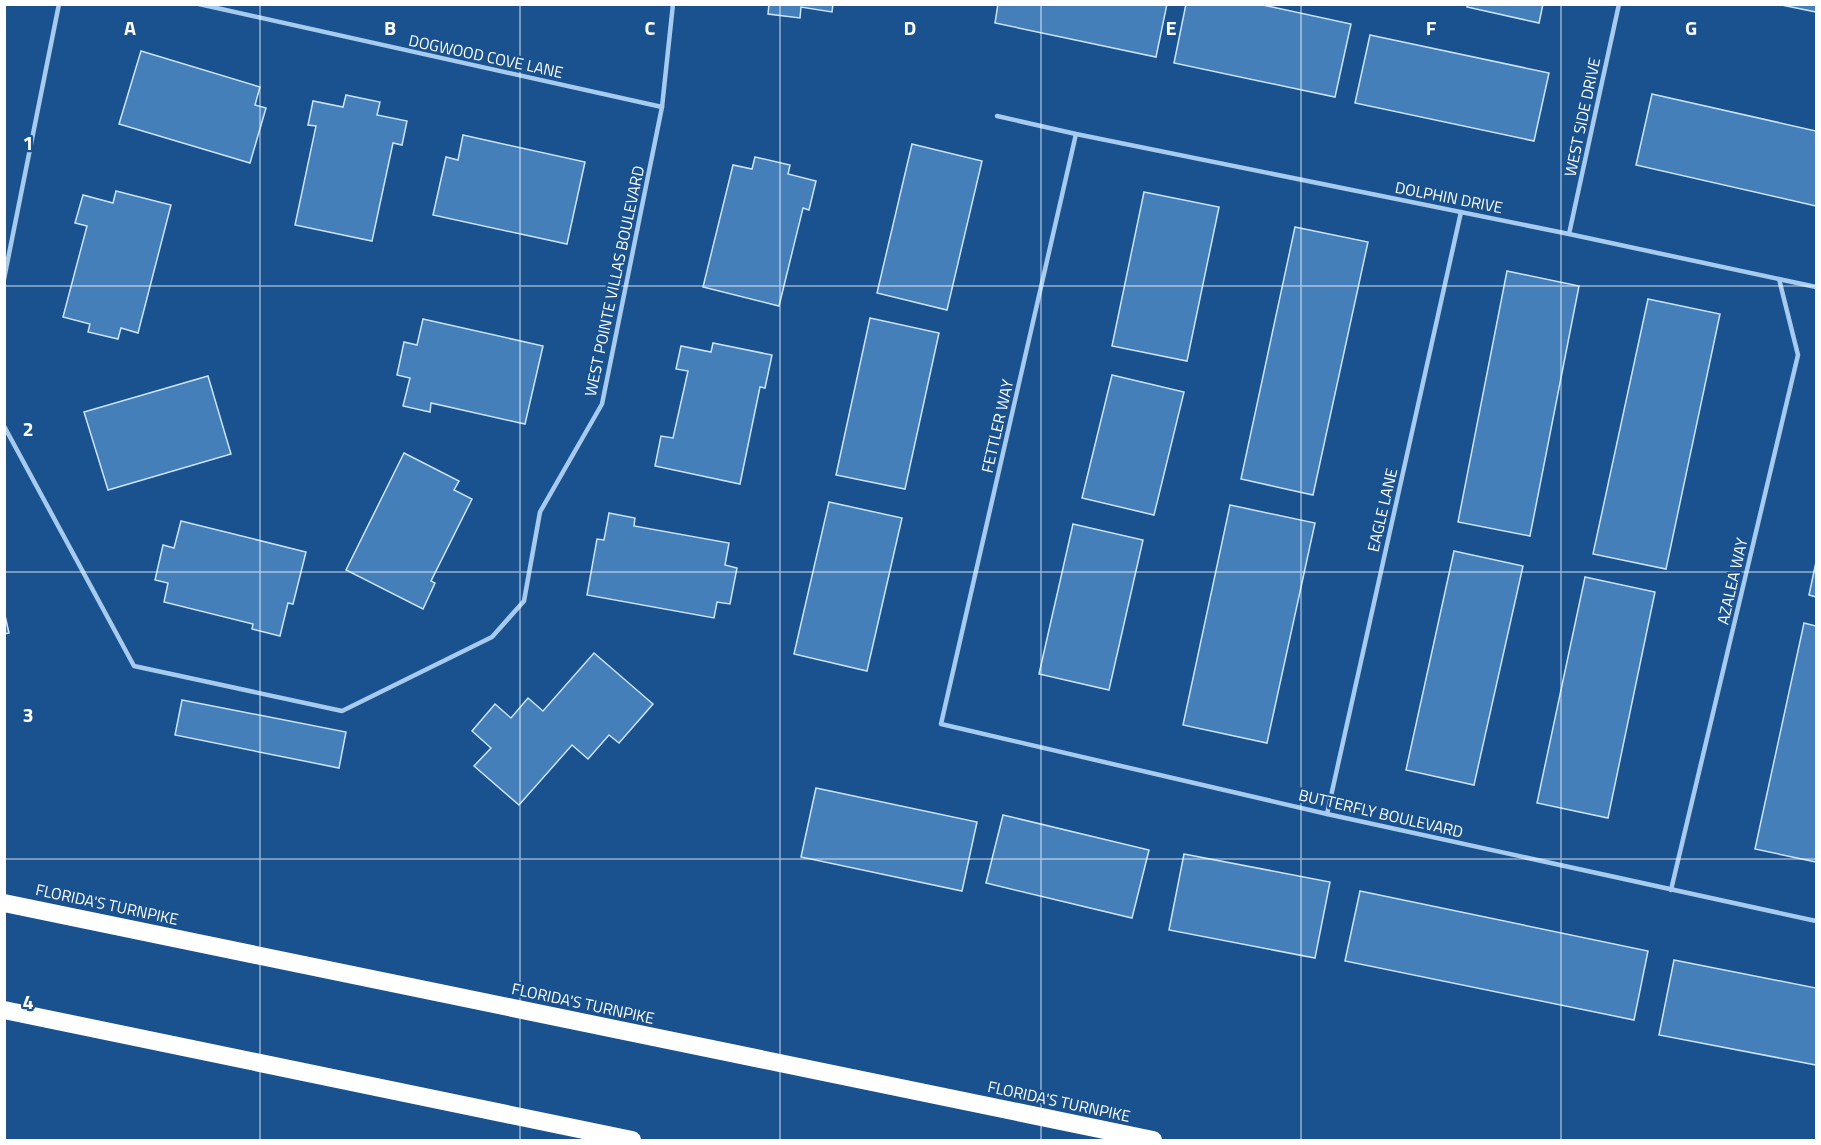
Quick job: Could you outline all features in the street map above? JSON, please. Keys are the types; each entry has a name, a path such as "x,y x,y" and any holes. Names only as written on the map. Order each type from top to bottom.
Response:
{"highway":[{"name":"FLORIDA'S TURNPIKE","path":"4,903 1153,1140"},
{"path":"4,1010 632,1140"}],"lane":[{"path":"4,279 59,4"},
{"name":"DOGWOOD COVE LANE","path":"200,4 662,107"},
{"name":"WEST POINTE VILLAS BOULEVARD","path":"4,426 134,666 342,711 492,637 524,601 540,512 602,404 662,107 673,4"},
{"name":"WEST SIDE DRIVE","path":"1569,234 1619,4"},
{"name":"DOLPHIN DRIVE","path":"997,116 1816,287"},
{"name":"FETTLER WAY","path":"941,724 1076,134"},
{"name":"EAGLE LANE","path":"1327,814 1461,212"},
{"name":"AZALEA WAY","path":"1671,890 1798,356 1779,279"},
{"name":"BUTTERFLY BOULEVARD","path":"941,724 1327,814 1816,921"}],"building":[{"path":"769,4 833,4 832,12 801,7 800,18 768,14"},
{"path":"998,4 1167,4 1156,57 995,23"},
{"path":"1186,4 1258,4 1351,24 1335,97 1174,63"},
{"path":"1468,4 1543,4 1539,23 1467,7"},
{"path":"1777,4 1816,4 1816,12"},
{"path":"1370,35 1549,73 1534,141 1355,103"},
{"path":"141,51 260,87 255,105 266,108 250,163 119,124"},
{"path":"1652,94 1816,131 1816,206 1636,165"},
{"path":"346,95 380,102 377,115 407,121 402,145 393,143 372,241 295,225 316,126 308,125 313,101 343,107"},
{"path":"463,135 585,162 567,244 433,215 446,157 458,160"},
{"path":"912,144 982,161 947,310 877,293"},
{"path":"755,157 790,165 788,174 816,181 809,210 803,208 779,306 703,287 733,165 752,169"},
{"path":"116,191 171,205 138,333 121,328 118,339 88,332 90,324 63,317 87,226 75,223 83,195 113,203"},
{"path":"1144,192 1219,207 1187,361 1112,346"},
{"path":"1295,227 1368,242 1313,495 1241,479"},
{"path":"1507,271 1579,286 1530,536 1458,522"},
{"path":"1648,299 1720,314 1666,569 1593,554"},
{"path":"870,318 939,333 905,489 836,475"},
{"path":"423,319 543,346 525,424 431,403 430,412 403,406 410,378 397,375 404,342 417,345"},
{"path":"713,343 772,355 765,388 760,387 740,484 655,466 661,436 673,438 688,371 676,369 681,346 711,352"},
{"path":"1112,375 1184,392 1154,515 1082,498"},
{"path":"208,376 231,454 108,490 84,412"},
{"path":"404,453 459,481 454,490 472,499 431,581 435,583 423,609 346,570"},
{"path":"829,502 902,518 867,671 794,654"},
{"path":"1230,505 1315,523 1267,743 1183,725"},
{"path":"609,513 635,518 634,526 729,543 725,565 737,568 730,604 717,602 714,618 587,595 597,539 604,540"},
{"path":"181,521 306,552 293,604 288,603 280,636 252,629 253,624 164,602 168,583 155,580 163,545 174,548"},
{"path":"1073,524 1143,540 1109,690 1039,674"},
{"path":"1454,551 1523,566 1474,785 1406,770"},
{"path":"1816,562 1816,597 1809,595"},
{"path":"1585,577 1655,592 1608,818 1537,803"},
{"path":"4,611 9,633 4,634"},
{"path":"1804,623 1816,626 1816,862 1755,849"},
{"path":"594,653 653,704 619,743 609,735 588,759 572,745 519,805 474,766 491,748 472,731 495,704 511,718 528,698 543,711"},
{"path":"182,700 346,732 339,768 175,735"},
{"path":"816,788 977,822 962,891 801,857"},
{"path":"1003,815 1149,850 1132,918 986,883"},
{"path":"1184,854 1330,882 1315,958 1169,930"},
{"path":"1360,891 1648,951 1634,1020 1345,961"},
{"path":"1674,960 1816,988 1816,1065 1659,1035"}]}
